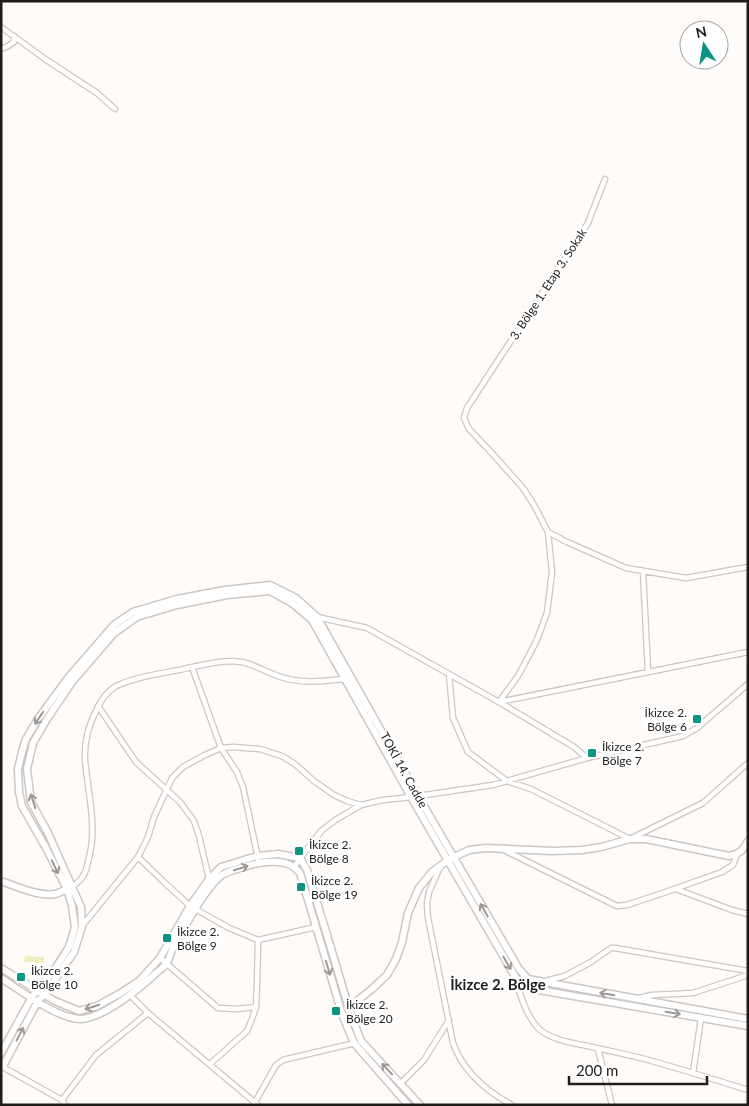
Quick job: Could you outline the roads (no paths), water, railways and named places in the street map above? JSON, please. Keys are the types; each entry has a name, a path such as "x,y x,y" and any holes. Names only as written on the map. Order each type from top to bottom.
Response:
{"main road":[{"name":"TOKİ 14. Cadde","path":"70,680 114,625 134,612 177,599 225,590 270,585 296,598 317,617 516,978"},
{"name":"TOKİ 14. Cadde","path":"70,680 114,633 137,617 177,605 227,595 270,592 292,603 312,620 415,797"},
{"path":"1,1053 35,999 45,994 74,952 82,927 81,907 22,806 19,792 18,770 26,739 38,719 70,680"},
{"path":"2,1066 35,999 37,990 55,969 68,947 75,927 70,888 48,833 31,802 27,769 33,742 70,680"},
{"path":"348,1008 388,975 402,942 408,912 419,888 432,872 450,859 468,850 485,848 503,850 582,850 630,839 646,839 729,856 743,850 748,841"},
{"path":"1,978 57,1012 84,1019 97,1014 143,986 166,964 193,907 215,881 224,874 278,854 300,858 307,870 357,1042 420,1105"},
{"name":"TOKİ 14. Cadde","path":"450,859 519,969 528,979 748,1018"},
{"path":"1,968 55,1001 79,1011 89,1009 119,994 139,981 160,958 209,879 221,867 258,860 286,863 294,866 300,873 342,1014 357,1042 408,1105"},
{"path":"1,881 43,894 55,894 70,888"},
{"path":"516,978 523,985 539,990 748,1026"}],"street":[{"path":"1,27 96,93 115,109"},
{"path":"1,48 14,42 14,36"},
{"name":"3. Bölge 1. Etap 3. Sokak","path":"548,532 523,488 469,429 464,418 467,408 588,223 605,179"},
{"path":"548,532 626,568 643,571 686,578 748,567"},
{"path":"500,702 518,676 536,642 548,613 552,572 548,532"},
{"path":"643,571 648,672"},
{"path":"317,617 367,628 500,702 574,747 587,758"},
{"path":"500,702 746,653"},
{"path":"70,888 81,880 86,872 91,853 92,817 85,759 86,743 92,719 98,706 114,687 132,680 192,667 227,662 243,662 280,677 296,681 312,682 345,679"},
{"path":"192,667 221,748 237,772 243,787 258,860"},
{"path":"450,674 453,718 468,752 507,782 531,789 630,839 703,803 748,763"},
{"path":"294,866 322,830 336,819 361,805 383,800 415,797 507,782 587,758 683,736 697,728 748,684"},
{"path":"98,706 136,762 180,802 194,821 209,879"},
{"path":"82,927 138,857 148,837 166,788 172,778 183,767 221,748 260,749 282,756 295,764 314,782 334,795 361,805"},
{"path":"503,850 617,906 627,905 722,872 733,865 737,854"},
{"path":"138,857 193,907 230,928 258,940 316,927"},
{"path":"440,866 429,892 427,903 428,918 453,1043 466,1067 479,1082 512,1105"},
{"path":"676,889 748,914"},
{"path":"210,1064 247,1031 252,1019 256,1007 258,940"},
{"path":"539,990 541,982 565,976 591,962 611,948 748,971"},
{"path":"160,958 218,1008 256,1007"},
{"path":"635,999 652,995 693,993 748,975"},
{"path":"516,978 524,1004 538,1028 547,1034 564,1041 650,1060 748,1090"},
{"path":"130,995 148,1013 256,1104 276,1064 283,1060 357,1042"},
{"path":"2,1066 64,1102 96,1055 148,1013"},
{"path":"693,1073 701,1018"},
{"path":"400,1084 424,1060 449,1020"},
{"path":"598,1048 612,1105"}],"place":[{"name":"İkizce 2. Bölge 6","path":"697,719"},
{"name":"İkizce 2. Bölge 7","path":"592,753"},
{"name":"İkizce 2. Bölge 8","path":"299,851"},
{"name":"İkizce 2. Bölge 19","path":"301,887"},
{"name":"İkizce 2. Bölge 9","path":"167,938"},
{"name":"İkizce 2. Bölge 10","path":"21,977"},
{"name":"İkizce 2. Bölge 20","path":"336,1011"}],"district":[{"name":"İkizce 2. Bölge","path":"498,984"}]}
